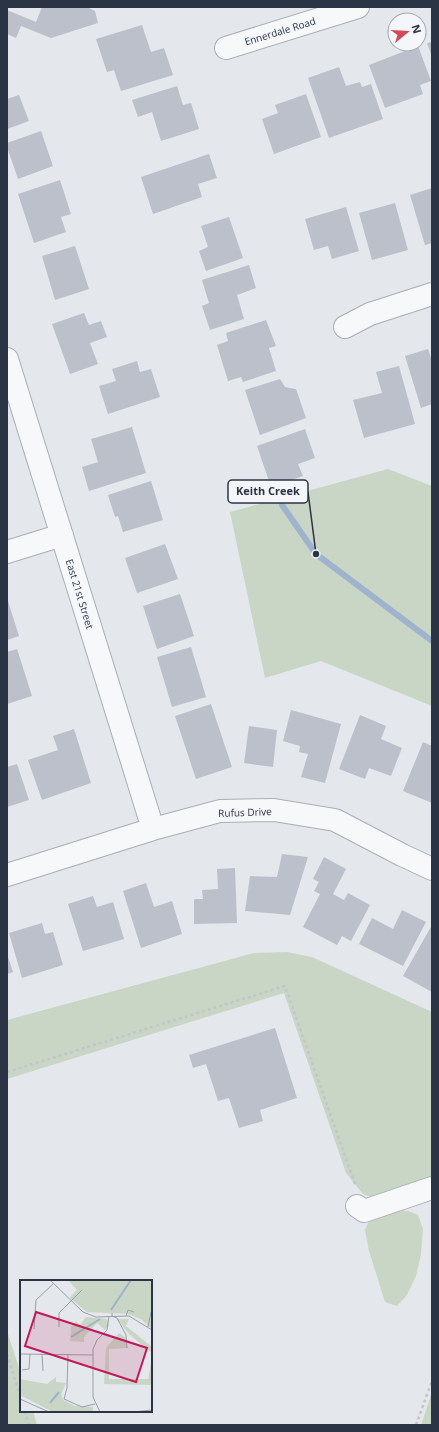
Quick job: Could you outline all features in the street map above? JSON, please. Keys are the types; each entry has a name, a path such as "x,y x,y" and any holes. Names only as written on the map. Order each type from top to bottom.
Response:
{"street":[{"name":"Ennerdale Road","path":"226,48 358,7"},
{"path":"345,327 370,314 432,294"},
{"name":"East 21st Street","path":"7,359 153,829"},
{"path":"7,552 62,535"},
{"name":"Rufus Drive","path":"7,875 153,829 220,811 274,810 335,820 432,869"},
{"path":"361,1209 432,1188"}],"path":[{"path":"7,1072 285,986 361,1209"},
{"path":"7,1354 20,1395"},
{"path":"416,1425 432,1380"},
{"path":"25,1412 29,1425"}],"green space":[{"path":"388,469 432,486 432,706 321,661 265,678 230,512"},
{"path":"287,952 312,957 432,1012 432,1179 380,1201 363,1194 346,1173 284,993 7,1079 7,1020 254,953"},
{"path":"389,1210 408,1211 418,1215 423,1229 421,1254 416,1276 407,1295 397,1306 385,1302 369,1251 365,1230 371,1217"},
{"path":"7,1331 20,1371 20,1412 33,1412 37,1425 7,1425"},
{"path":"432,1392 432,1425 421,1425"}],"building":[{"path":"42,7 87,7 95,11 98,23 51,38 21,26 16,38 7,34 7,10 36,22"},
{"path":"142,25 151,52 164,48 173,75 121,91 114,70 107,72 96,39"},
{"path":"432,42 432,57 427,43"},
{"path":"403,52 420,52 431,81 420,85 423,94 385,108 369,65"},
{"path":"339,67 346,86 360,82 362,87 371,84 383,119 329,138 308,78"},
{"path":"177,86 183,105 191,103 199,129 161,141 152,112 138,117 132,100"},
{"path":"306,94 321,137 274,154 262,119 278,113 275,105"},
{"path":"19,95 29,121 7,129 7,99"},
{"path":"41,131 53,166 18,179 7,143"},
{"path":"209,154 217,178 198,184 202,197 153,214 141,177"},
{"path":"60,180 71,214 61,217 66,232 34,243 18,194"},
{"path":"432,188 432,243 425,245 410,195"},
{"path":"395,203 408,250 372,260 359,213"},
{"path":"346,207 359,251 332,259 328,246 314,250 305,219"},
{"path":"229,217 243,258 206,271 199,251 208,247 201,226"},
{"path":"75,246 89,289 55,300 42,256"},
{"path":"249,265 256,288 237,295 244,319 210,330 202,306 209,303 202,280"},
{"path":"84,313 89,325 101,321 107,337 90,343 98,364 70,374 52,324"},
{"path":"266,320 276,346 269,348 276,371 243,382 241,377 228,381 217,345 228,341 226,333"},
{"path":"428,349 432,361 432,404 421,408 405,356"},
{"path":"137,361 140,372 151,369 160,397 108,414 99,386 116,381 112,369"},
{"path":"399,366 415,424 364,438 353,400 382,393 376,372"},
{"path":"280,379 285,387 296,389 306,418 260,435 245,390"},
{"path":"132,427 146,473 89,491 82,467 98,462 91,439"},
{"path":"305,429 315,458 298,464 303,476 271,487 257,446"},
{"path":"151,481 163,520 123,532 118,516 115,517 108,495"},
{"path":"165,544 178,579 137,593 125,558"},
{"path":"180,594 194,636 157,649 143,606"},
{"path":"7,598 19,636 7,640"},
{"path":"191,647 206,697 172,707 157,657"},
{"path":"17,649 32,696 7,704 7,652"},
{"path":"211,704 232,767 196,779 175,716"},
{"path":"291,710 341,724 325,783 301,777 308,754 299,752 300,746 283,741"},
{"path":"360,715 386,726 381,739 402,748 391,776 369,768 365,779 339,769"},
{"path":"249,726 277,730 273,767 244,763"},
{"path":"74,729 91,783 42,800 28,760 58,750 53,736"},
{"path":"423,742 432,746 432,803 403,791"},
{"path":"17,764 29,800 7,807 7,767"},
{"path":"282,854 308,857 290,915 245,911 250,876 277,877"},
{"path":"324,857 346,869 333,894 344,900 348,893 370,905 351,941 342,936 337,945 303,927 320,894 314,891 319,882 313,879"},
{"path":"235,868 237,923 194,924 194,899 203,899 202,890 218,889 217,869"},
{"path":"146,883 154,907 172,901 182,934 141,948 123,891"},
{"path":"93,896 97,907 113,902 124,939 83,951 68,904"},
{"path":"402,910 426,922 403,966 359,944 372,918 393,929"},
{"path":"42,923 45,934 53,932 63,965 22,978 9,933"},
{"path":"432,925 432,992 403,976"},
{"path":"7,954 13,972 7,974"},
{"path":"275,1028 297,1098 260,1110 263,1121 239,1128 229,1098 218,1101 206,1064 193,1068 189,1055"}],"waterway":[{"path":"282,505 316,554 432,641"}],"place":[{"name":"Keith Creek","path":"316,554"}]}
